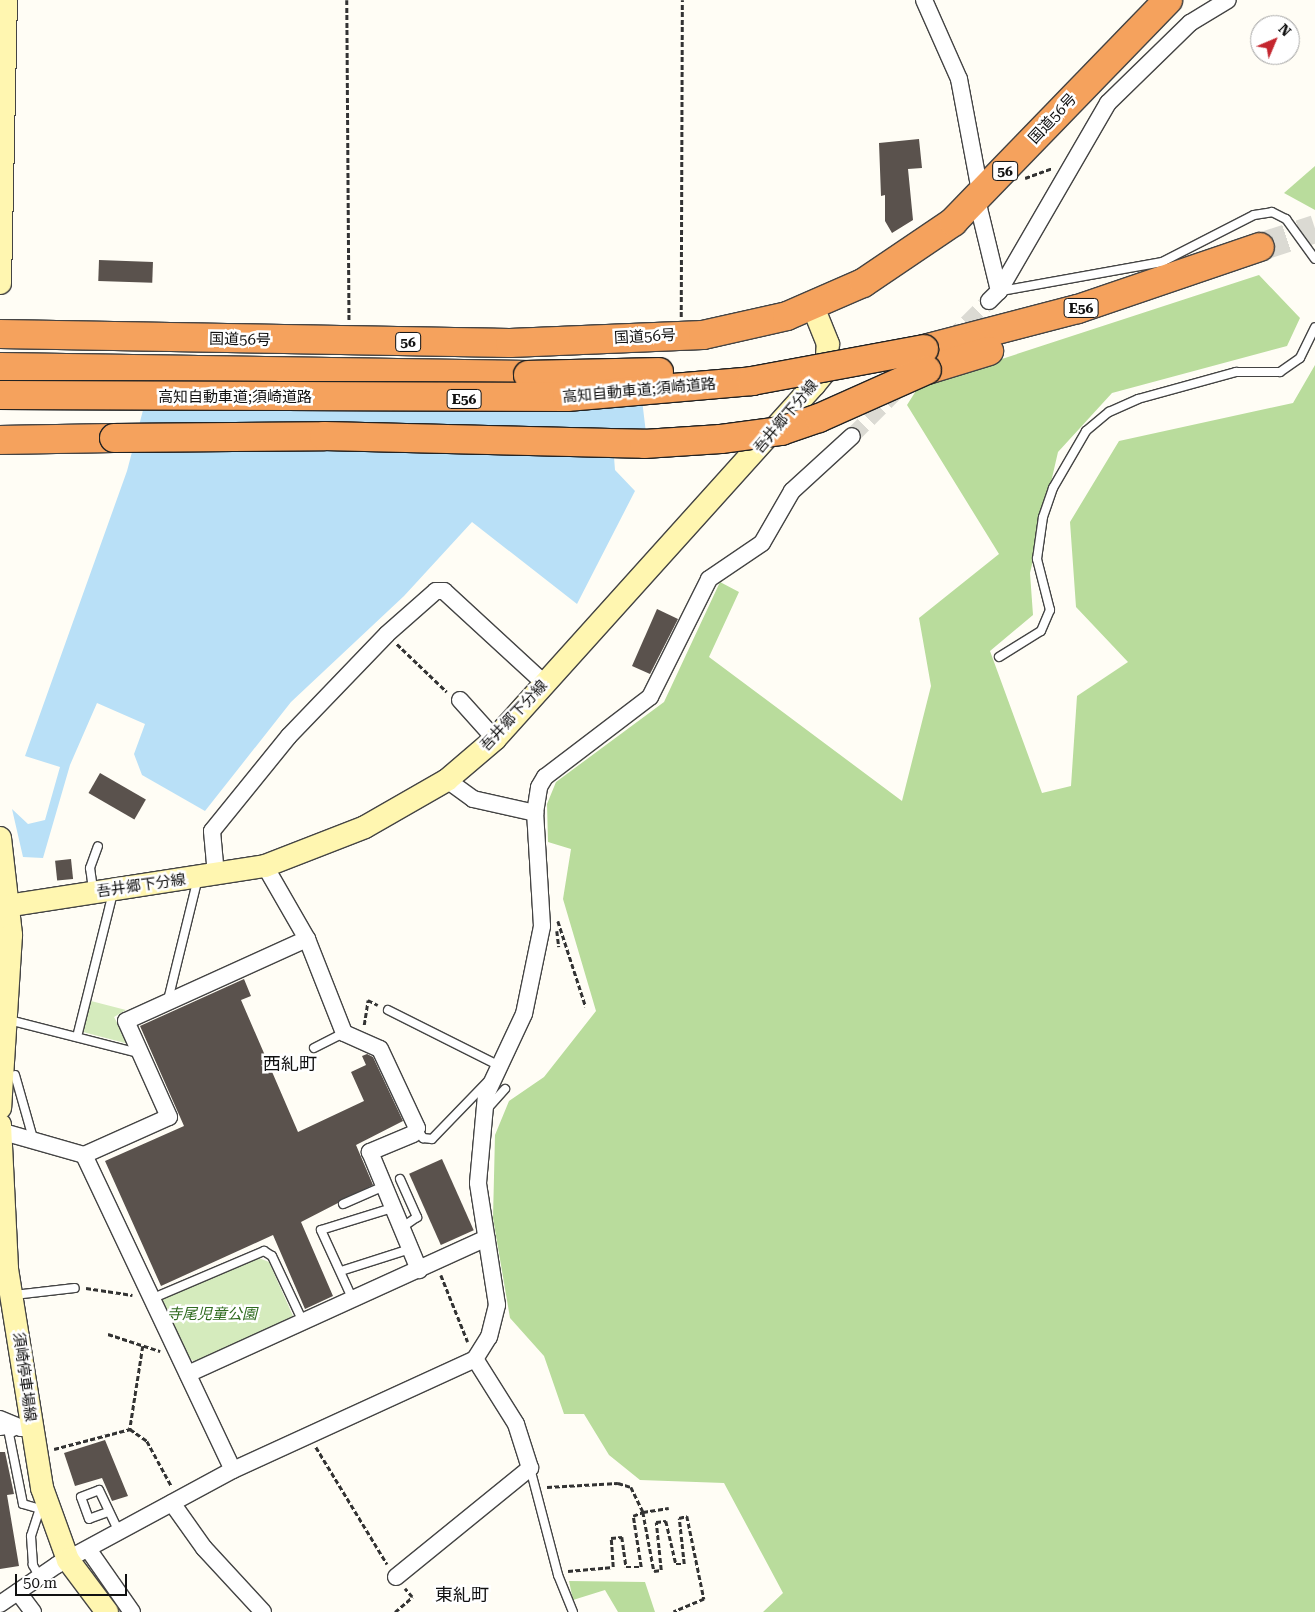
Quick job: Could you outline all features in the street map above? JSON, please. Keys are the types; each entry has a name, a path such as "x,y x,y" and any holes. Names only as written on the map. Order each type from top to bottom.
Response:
{"highway":[{"name":"国道56号","path":"0,334 510,343 684,335 748,327 813,307 915,251 979,198 1168,0"},
{"name":"高知自動車道;須崎道路","path":"0,395 567,397 752,381 924,353 1152,286 1260,247"},
{"path":"0,367 638,374 819,357 924,353 1101,313 1152,286"},
{"path":"0,440 324,436 644,444 721,438 804,423 924,353"}],"main road":[{"path":"0,283 6,0"},
{"name":"吾井郷下分線","path":"5,907 265,866 365,827 447,780 495,739 544,683 770,438 826,370 828,344 813,307"},
{"path":"0,838 5,907 4,1019 0,1108"},
{"name":"須崎停車場線","path":"0,1125 3,1267 12,1296 26,1428 44,1511 68,1560 107,1612"}],"street":[{"path":"924,0 959,79 994,296"},
{"path":"994,296 1072,160 1108,103 1190,23 1228,0"},
{"path":"0,1604 39,1576 233,1470 308,1433 475,1359 496,1313 478,1183 487,1109 495,1071 528,1015 542,926 535,813 545,777 650,697 710,580 762,543 792,491 852,436"},
{"path":"207,876 212,831 289,736 387,634 428,596 444,591 544,683"},
{"path":"460,700 495,739"},
{"path":"447,780 473,799 535,813"},
{"path":"265,866 307,939 344,1033 380,1049 417,1128 413,1134 370,1152 382,1187 419,1270"},
{"path":"0,1131 33,1138 84,1155 168,1118 126,1021 307,939"},
{"path":"84,1155 233,1470"},
{"path":"188,1374 487,1238"},
{"path":"396,1577 530,1468 516,1424 475,1359"},
{"path":"0,1419 26,1428"},
{"path":"175,1501 204,1548 263,1612"},
{"path":"88,1549 132,1612"},
{"path":"18,1592 33,1612"}],"lane":[{"path":"994,296 1162,262 1254,214 1272,212 1286,219 1315,259"},
{"path":"999,657 1040,631 1050,610 1037,559 1043,517 1053,488 1086,431 1110,412 1138,399 1236,372 1280,372 1300,358 1315,327"},
{"path":"77,1037 104,891 90,868 98,846"},
{"path":"168,1002 207,876"},
{"path":"388,1010 495,1071 432,1140 423,1138 417,1128"},
{"path":"4,1019 139,1053"},
{"path":"314,1048 344,1033"},
{"path":"15,1075 33,1138"},
{"path":"487,1109 505,1089"},
{"path":"400,1179 417,1217 401,1228"},
{"path":"343,1204 382,1187"},
{"path":"353,1300 322,1230 392,1208"},
{"path":"341,1271 410,1249"},
{"path":"151,1299 264,1250 272,1256 304,1322"},
{"path":"12,1296 75,1288"},
{"path":"0,1431 26,1428"},
{"path":"530,1468 558,1575 573,1612"},
{"path":"39,1576 31,1536 44,1511"},
{"path":"108,1512 119,1532"}],"path":[{"path":"347,0 349,341"},
{"path":"682,0 684,335"},
{"path":"1020,180 1072,160"},
{"path":"387,634 460,700"},
{"path":"559,947 556,922 560,920 586,1007"},
{"path":"362,1042 368,1000 388,1010"},
{"path":"436,1262 475,1359"},
{"path":"75,1288 102,1288 151,1299"},
{"path":"108,1334 143,1346 130,1429"},
{"path":"53,1450 130,1429"},
{"path":"130,1429 147,1441 175,1501"},
{"path":"308,1433 396,1577 412,1597 395,1612"},
{"path":"536,1488 618,1483 631,1487 643,1512 654,1571 661,1570 656,1522 666,1521 676,1564 684,1564 678,1518 687,1516 704,1599 674,1612"},
{"path":"564,1563 566,1572 613,1567 611,1538 622,1537 626,1567 641,1567 633,1516 643,1512 669,1508"}],"green space":[{"path":"1315,166 1315,210 1284,193"},
{"path":"1259,275 1300,318 1287,346 1112,393 1058,452 1030,573 1033,615 990,651 1042,793 1071,786 1077,696 1128,662 1076,607 1070,522 1119,441 1293,403 1315,365 1315,1612 763,1612 783,1593 724,1483 640,1480 609,1455 584,1414 564,1414 544,1356 510,1318 493,1218 495,1135 509,1101 544,1077 596,1011 563,899 571,849 548,842 547,804 556,782 664,702 720,582 739,592 709,657 902,801 931,686 919,618 999,554 907,405 919,386"},
{"path":"91,1001 126,1010 114,1017 129,1044 83,1032"},
{"name":"寺尾児童公園","path":"254,1256 269,1262 293,1316 198,1363 190,1359 159,1299"},
{"path":"569,1581 645,1582 655,1612 618,1612 605,1590 573,1600"}],"water":[{"path":"637,358 646,433 614,457 615,470 635,491 577,604 472,522 404,596 291,702 205,811 142,775 134,754 145,724 97,703 70,765 43,858 23,857 12,809 28,824 45,820 60,767 25,756 127,471 152,376"}],"building":[{"path":"919,139 922,168 908,169 913,220 892,233 885,221 885,195 881,196 879,143"},
{"path":"99,260 153,262 152,283 98,281"},
{"path":"657,609 678,619 650,674 632,666"},
{"path":"100,773 146,800 134,819 88,793"},
{"path":"71,859 73,879 57,881 55,861"},
{"path":"244,979 251,996 241,1000 298,1132 364,1101 351,1072 366,1065 362,1056 367,1054 373,1057 403,1121 356,1145 373,1185 301,1222 333,1296 305,1309 273,1235 161,1286 105,1161 184,1126 140,1026"},
{"path":"442,1159 474,1230 441,1245 409,1174"},
{"path":"105,1440 128,1496 112,1501 102,1478 75,1486 64,1453"},
{"path":"0,1452 5,1452 14,1494 7,1495 19,1566 0,1569"}],"tunnel":[{"path":"1260,247 1315,229"},
{"path":"950,340 989,301"},
{"path":"852,436 900,388"}],"district":[{"name":"西糺町","path":"290,1064"},
{"name":"東糺町","path":"462,1595"}]}
